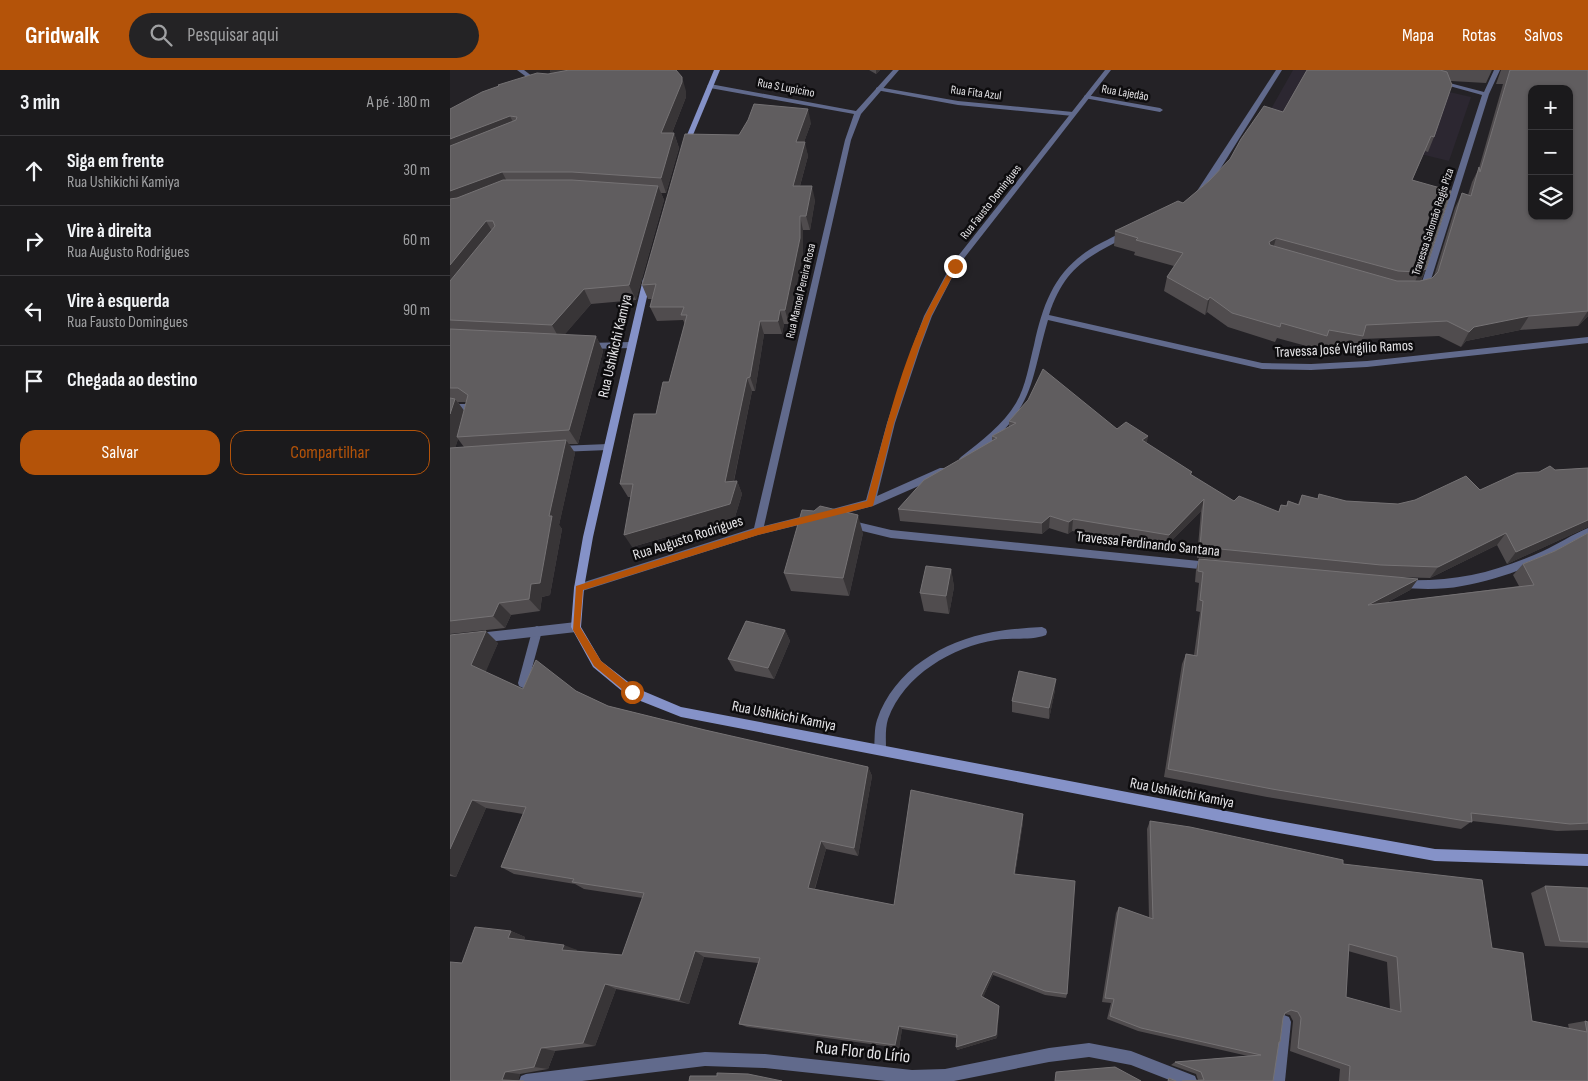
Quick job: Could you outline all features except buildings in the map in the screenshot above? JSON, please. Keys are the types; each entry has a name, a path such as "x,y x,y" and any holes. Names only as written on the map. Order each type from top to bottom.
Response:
{"main road":[{"path":"682,155 717,70"},
{"name":"Rua Ushikichi Kamiya","path":"648,274 588,537 579,588 576,627 598,664 632,692 681,712 1279,827 1435,855 1588,860"}],"street":[{"path":"520,70 538,83 546,85"},
{"name":"Rua Manoel Pereira Rosa","path":"758,531 848,140 858,113 896,70"},
{"name":"Rua Fausto Domingues","path":"870,503 891,423 916,348 932,309 955,266 1108,70"},
{"path":"1191,198 1199,193 1210,179 1279,70"},
{"name":"Travessa Salomão Regis Piza","path":"1410,293 1419,291 1425,286 1486,94 1497,70"},
{"path":"1428,80 1486,94"},
{"path":"529,87 538,83"},
{"name":"Rua S Lupicino","path":"710,86 858,113"},
{"name":"Rua Fita Azul","path":"878,89 958,103 1073,114"},
{"name":"Rua Lajedão","path":"1086,97 1160,110"},
{"path":"959,463 989,440 1011,417 1023,396 1050,298 1063,276 1078,260 1130,231"},
{"name":"Travessa José Virgílio Ramos","path":"1045,317 1262,366 1311,367 1367,364 1588,340"},
{"path":"578,345 631,345"},
{"path":"450,407 472,408 470,423"},
{"path":"549,449 608,448"},
{"name":"Rua Augusto Rodrigues","path":"579,588 758,531 870,503 950,467"},
{"name":"Travessa Ferdinando Santana","path":"816,518 891,534 1216,566"},
{"path":"1392,583 1427,585 1464,582 1498,572 1550,551 1588,532"},
{"path":"464,639 576,627"},
{"path":"523,683 537,631"},
{"path":"880,750 883,720 896,692 919,668 950,649 988,637 1042,632"},
{"path":"1278,1081 1284,1022"},
{"name":"Rua Flor do Lírio","path":"526,1081 705,1059 765,1061 912,1077 945,1076 1049,1054 1089,1050 1131,1058 1190,1081"}],"shaded area":[{"path":"1293,70 1354,70 1471,97 1449,161 1267,116"}],"route":[{"path":"632,692 598,664 576,627 579,588 758,531 870,503 891,423 916,348 928,316 955,266"}]}
